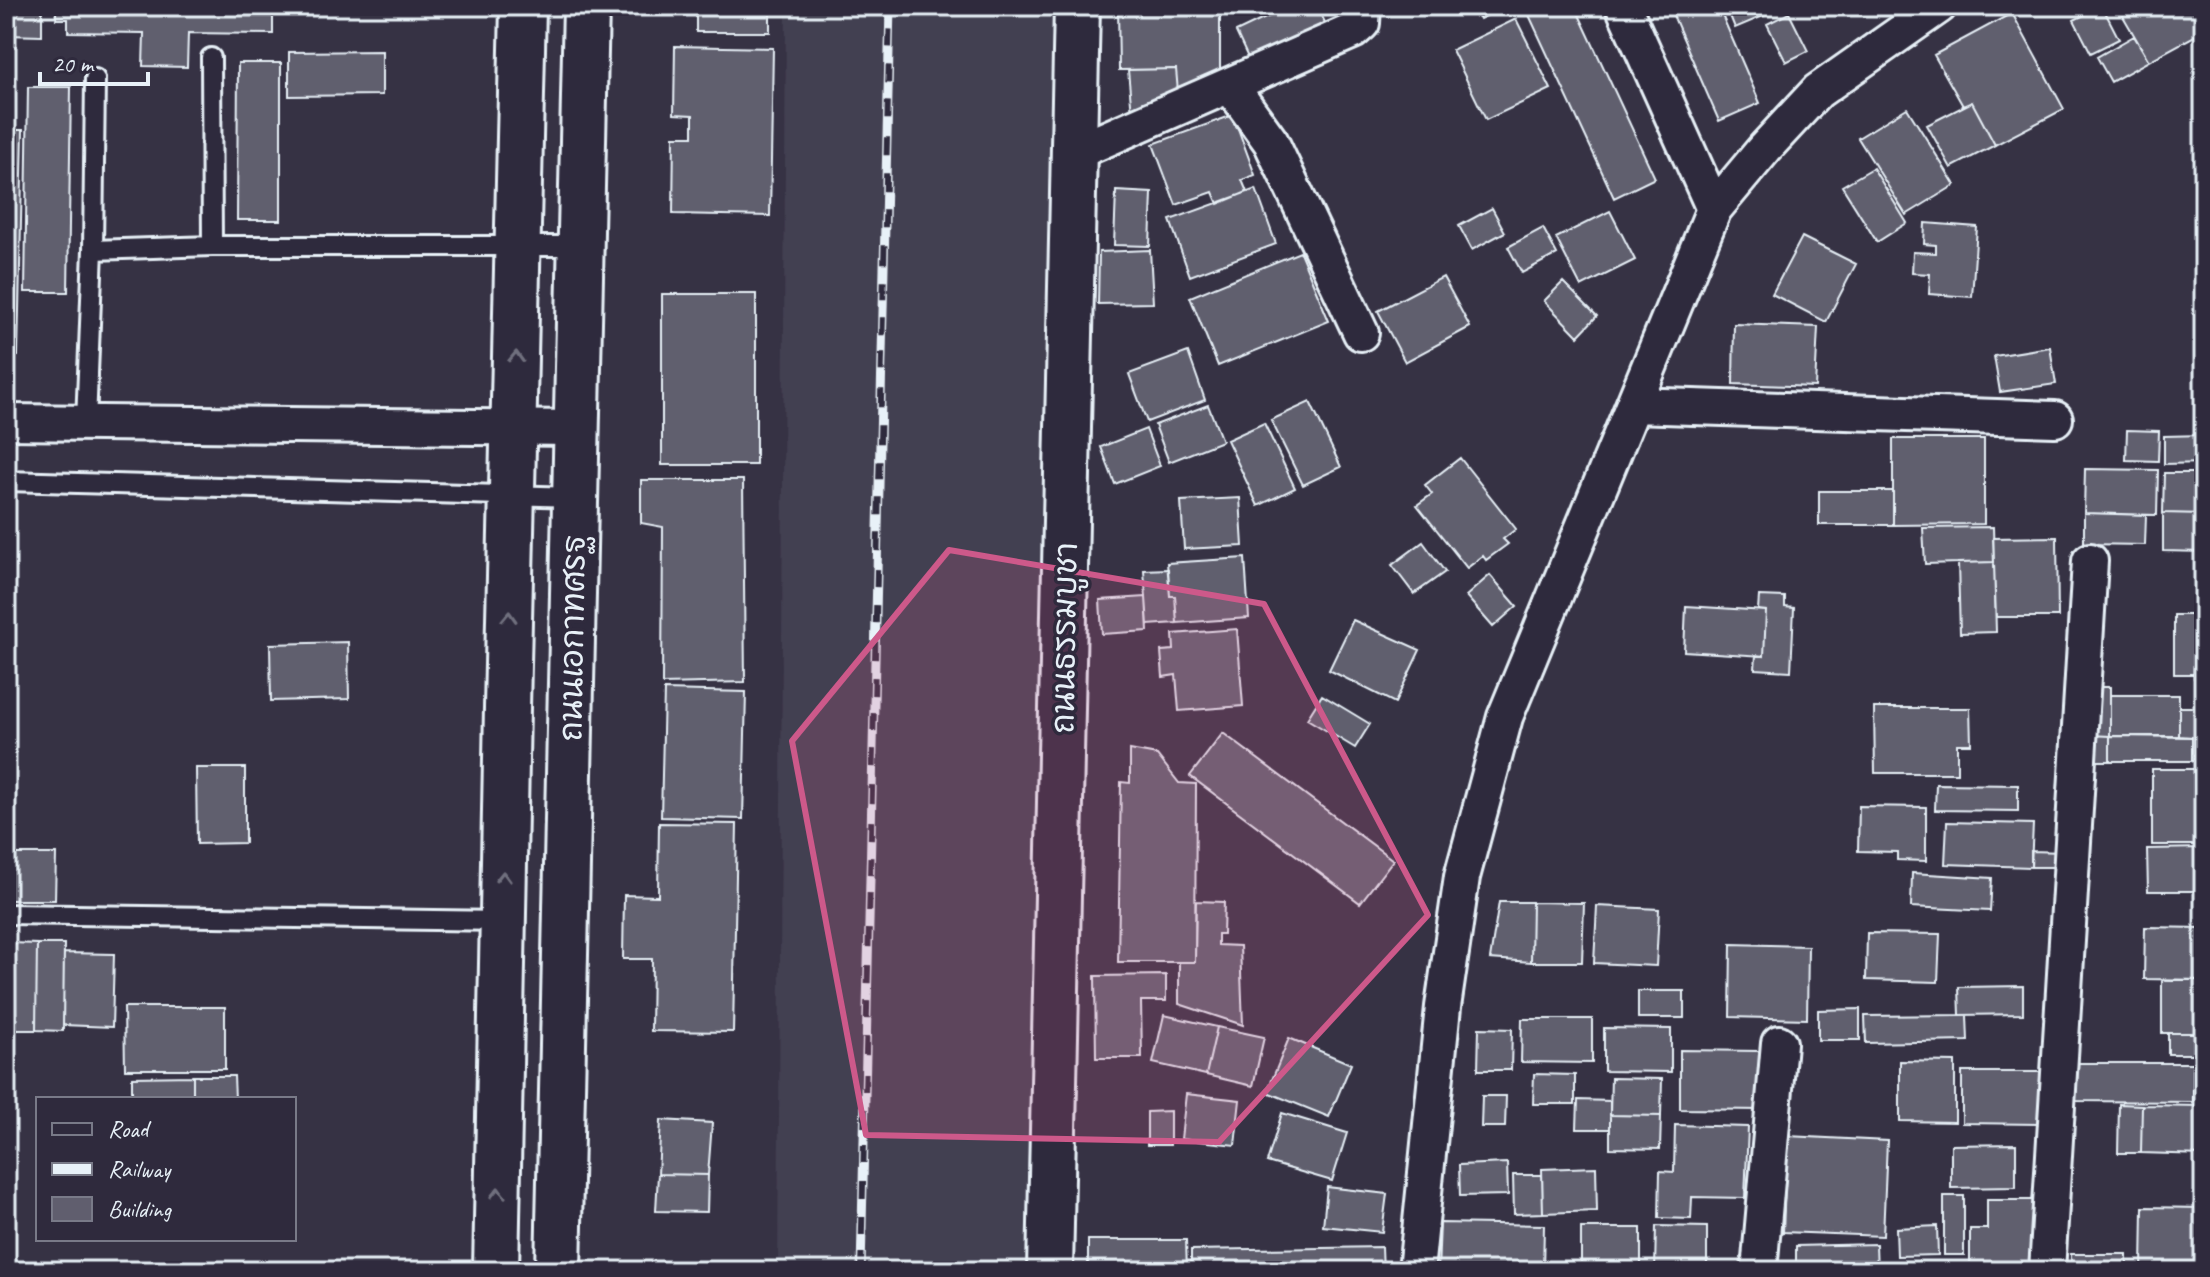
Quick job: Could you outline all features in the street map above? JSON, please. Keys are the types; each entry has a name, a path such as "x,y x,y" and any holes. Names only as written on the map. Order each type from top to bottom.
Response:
{"main road":[{"path":"496,1271 523,6"},
{"name":"ถนนเอกาทศรฐ","path":"558,1271 586,6"},
{"name":"ถนนธรรมบูชา","path":"1050,1271 1077,6"}],"street":[{"path":"1074,153 1353,31 1362,23 1363,6"},
{"path":"1623,6 1714,209"},
{"path":"1416,1271 1443,1007 1462,877 1505,717 1714,209 1818,91 1939,6"},
{"path":"1230,85 1271,142 1361,333"},
{"path":"1634,405 2055,419"},
{"path":"6,422 577,428"},
{"path":"2047,1271 2090,561"},
{"path":"1759,1271 1779,1043"}],"lane":[{"path":"211,58 212,246"},
{"path":"86,422 93,250 95,79"},
{"path":"93,250 212,246 581,246"},
{"path":"6,481 575,497"},
{"path":"6,914 503,921"}],"highlighted area":[{"path":"949,550 1264,604 1428,915 1219,1142 866,1135 792,741"}],"shaded area":[{"path":"786,6 1056,6 1027,1271 778,1271"}],"building":[{"path":"6,6 42,6 42,36 6,35"},
{"path":"56,6 273,6 273,34 188,33 187,67 143,66 144,33 68,32 68,19 56,19"},
{"path":"696,6 770,6 770,32 696,32"},
{"path":"1118,6 1220,6 1220,87 1179,103 1176,69 1119,70"},
{"path":"1291,6 1317,6 1332,37 1255,73 1236,32"},
{"path":"1473,6 1507,6 1480,19"},
{"path":"1549,6 1575,6 1655,178 1614,198 1529,15"},
{"path":"1669,6 1718,6 1760,103 1719,121"},
{"path":"1726,6 1779,6 1780,9 1735,28"},
{"path":"2102,6 2119,39 2091,53 2074,20"},
{"path":"2130,6 2204,6 2204,31 2149,61 2120,11"},
{"path":"1789,13 1808,51 1786,62 1767,24"},
{"path":"2012,13 2064,109 1995,145 1972,102 1963,106 1934,55"},
{"path":"1516,19 1551,89 1486,120 1452,50"},
{"path":"2134,36 2149,61 2111,82 2097,57"},
{"path":"675,46 773,48 770,216 673,214 674,136 693,136 693,115 674,114"},
{"path":"382,51 382,95 289,96 289,52"},
{"path":"238,63 281,63 281,220 237,220"},
{"path":"1176,69 1179,103 1132,114 1128,70"},
{"path":"28,87 71,87 68,292 25,292"},
{"path":"1972,102 1995,145 1951,168 1927,125"},
{"path":"1907,108 1955,185 1906,215 1858,138"},
{"path":"1233,115 1255,175 1242,180 1247,192 1218,204 1213,192 1176,205 1153,144"},
{"path":"6,130 23,130 18,356 6,355"},
{"path":"1873,168 1907,223 1877,242 1842,186"},
{"path":"1256,189 1276,244 1190,276 1170,220"},
{"path":"1116,191 1152,193 1150,246 1114,245"},
{"path":"1492,208 1505,232 1472,250 1459,226"},
{"path":"1610,211 1635,260 1581,287 1556,238"},
{"path":"1925,223 1977,227 1972,297 1929,294 1930,274 1912,273 1913,252 1936,253 1936,245 1924,244"},
{"path":"1543,228 1557,254 1522,273 1508,247"},
{"path":"1802,237 1856,264 1826,322 1772,294"},
{"path":"1150,250 1153,303 1098,304 1099,252"},
{"path":"1300,252 1329,321 1218,366 1190,297"},
{"path":"1443,277 1470,327 1405,362 1378,311"},
{"path":"1563,282 1597,316 1578,336 1544,301"},
{"path":"662,294 756,294 756,465 662,465"},
{"path":"1734,324 1818,327 1815,387 1733,384"},
{"path":"2050,347 2056,384 2000,392 1994,356"},
{"path":"1188,352 1205,400 1147,422 1129,374"},
{"path":"1310,402 1341,467 1303,485 1271,420"},
{"path":"1208,405 1222,441 1169,462 1155,425"},
{"path":"1264,423 1295,488 1258,506 1227,440"},
{"path":"1146,429 1160,466 1115,484 1101,447"},
{"path":"2127,430 2159,431 2158,461 2126,460"},
{"path":"2204,435 2204,463 2164,464 2164,436"},
{"path":"1893,439 1984,439 1984,524 1893,525"},
{"path":"1460,458 1516,529 1503,539 1508,544 1486,560 1483,556 1467,568 1417,505 1432,494 1425,485"},
{"path":"2085,469 2158,470 2157,515 2084,513"},
{"path":"2164,473 2204,473 2204,514 2163,513"},
{"path":"641,480 743,480 745,682 662,684 663,527 641,523"},
{"path":"1819,491 1893,491 1893,525 1819,525"},
{"path":"1240,498 1243,546 1184,549 1181,501"},
{"path":"2084,513 2146,515 2145,545 2084,544"},
{"path":"2163,513 2204,514 2204,552 2163,551"},
{"path":"1993,527 1994,562 1925,564 1923,528"},
{"path":"2057,537 2058,617 1996,617 1993,538"},
{"path":"1423,542 1445,572 1414,594 1392,565"},
{"path":"1245,558 1249,618 1177,623 1175,596 1170,596 1167,563"},
{"path":"1994,562 1996,632 1960,633 1958,563"},
{"path":"1168,569 1170,596 1175,596 1177,623 1148,625 1144,570"},
{"path":"1490,575 1517,606 1493,627 1466,596"},
{"path":"1759,596 1785,597 1785,607 1794,608 1791,671 1755,669 1756,655 1764,656 1766,611 1758,610"},
{"path":"1146,597 1148,631 1102,634 1100,600"},
{"path":"1686,606 1766,611 1764,656 1684,651"},
{"path":"2196,612 2204,613 2204,679 2194,678"},
{"path":"2174,615 2196,615 2194,674 2174,674"},
{"path":"1353,620 1420,650 1395,703 1329,670"},
{"path":"1237,629 1243,706 1179,711 1176,675 1163,677 1161,651 1174,650 1173,634"},
{"path":"348,642 349,699 271,701 270,644"},
{"path":"2089,687 2110,687 2110,736 2088,735"},
{"path":"664,690 746,692 743,819 661,817"},
{"path":"2196,690 2204,690 2204,707 2196,707"},
{"path":"1322,695 1370,724 1355,748 1307,719"},
{"path":"2110,695 2179,695 2179,736 2110,736"},
{"path":"2179,707 2204,707 2204,761 2192,761 2192,737 2179,736"},
{"path":"1874,708 1970,708 1971,744 1957,744 1957,773 1875,773"},
{"path":"1223,733 1393,860 1360,903 1190,776"},
{"path":"2088,735 2110,736 2110,761 2088,761"},
{"path":"2110,736 2192,737 2192,761 2110,761"},
{"path":"1130,750 1157,755 1179,783 1196,784 1195,962 1118,962 1121,782 1130,783"},
{"path":"196,768 245,768 245,843 197,844"},
{"path":"2152,769 2204,769 2204,845 2152,845"},
{"path":"1936,784 2018,785 2018,811 1935,810"},
{"path":"1859,806 1926,807 1926,861 1897,860 1897,852 1858,851"},
{"path":"1947,822 2033,824 2031,867 1945,864"},
{"path":"659,823 737,824 733,1032 651,1031 652,959 623,959 624,895 658,896"},
{"path":"2204,848 2204,891 2148,891 2147,849"},
{"path":"2031,851 2063,852 2063,867 2031,867"},
{"path":"6,854 56,854 55,900 6,900"},
{"path":"1912,873 1992,878 1990,911 1911,907"},
{"path":"1196,901 1224,902 1223,934 1218,934 1218,945 1240,946 1243,1025 1179,1004 1179,962 1195,962"},
{"path":"1499,902 1532,902 1531,962 1490,959"},
{"path":"1532,902 1584,903 1582,962 1531,962"},
{"path":"1597,906 1659,909 1656,966 1594,963"},
{"path":"2145,927 2204,928 2204,980 2144,979"},
{"path":"1867,933 1940,934 1938,982 1866,980"},
{"path":"6,943 11,943 10,1030 6,1029"},
{"path":"11,943 37,944 36,1030 10,1030"},
{"path":"37,944 64,944 63,1031 36,1030"},
{"path":"1731,944 1808,946 1807,1019 1730,1017"},
{"path":"64,953 114,954 112,1027 63,1025"},
{"path":"1166,975 1166,1001 1141,1001 1142,1058 1096,1058 1095,976"},
{"path":"2162,980 2204,980 2204,1033 2162,1033"},
{"path":"2023,986 2023,1014 1960,1015 1959,987"},
{"path":"1638,991 1684,991 1684,1018 1638,1018"},
{"path":"124,1007 225,1007 225,1069 125,1069"},
{"path":"1860,1009 1860,1040 1818,1040 1818,1010"},
{"path":"1164,1015 1217,1027 1206,1075 1153,1063"},
{"path":"1967,1015 1968,1041 1866,1043 1865,1016"},
{"path":"1522,1019 1592,1019 1592,1063 1521,1062"},
{"path":"1217,1027 1264,1037 1253,1086 1206,1075"},
{"path":"1479,1028 1512,1029 1511,1070 1478,1070"},
{"path":"1604,1028 1671,1029 1671,1072 1604,1071"},
{"path":"2168,1033 2204,1033 2204,1054 2168,1054"},
{"path":"1289,1038 1351,1064 1329,1117 1267,1092"},
{"path":"1680,1050 1760,1051 1762,1110 1680,1109"},
{"path":"1900,1061 1955,1062 1955,1122 1900,1121"},
{"path":"2075,1063 2193,1063 2193,1102 2075,1101"},
{"path":"1962,1072 2040,1072 2040,1124 1962,1123"},
{"path":"1534,1074 1575,1075 1575,1104 1533,1104"},
{"path":"193,1076 234,1076 235,1097 193,1097"},
{"path":"193,1076 193,1097 132,1097 132,1077"},
{"path":"1611,1078 1662,1079 1661,1116 1610,1115"},
{"path":"1186,1094 1240,1100 1235,1145 1181,1139"},
{"path":"1482,1096 1506,1096 1505,1127 1481,1127"},
{"path":"1578,1100 1610,1101 1610,1129 1577,1129"},
{"path":"2119,1104 2142,1105 2141,1153 2118,1153"},
{"path":"2142,1105 2204,1106 2204,1155 2141,1153"},
{"path":"1170,1111 1170,1145 1147,1145 1147,1112"},
{"path":"1282,1113 1347,1133 1332,1181 1267,1162"},
{"path":"1610,1115 1661,1116 1660,1149 1610,1148"},
{"path":"661,1120 712,1123 708,1175 658,1174"},
{"path":"1675,1125 1748,1127 1745,1198 1692,1197 1691,1219 1659,1218 1660,1171 1674,1172"},
{"path":"1787,1136 1887,1141 1883,1236 1783,1232"},
{"path":"2016,1144 2016,1187 1951,1188 1951,1145"},
{"path":"1507,1163 1508,1195 1460,1196 1459,1165"},
{"path":"1596,1167 1597,1211 1543,1213 1542,1169"},
{"path":"658,1174 708,1175 707,1212 656,1211"},
{"path":"1513,1175 1542,1175 1543,1213 1514,1214"},
{"path":"1327,1187 1387,1194 1382,1232 1323,1226"},
{"path":"1944,1196 1964,1196 1964,1255 1944,1255"},
{"path":"1987,1200 2033,1200 2033,1271 1970,1271 1970,1229 1987,1229"},
{"path":"2143,1207 2203,1208 2202,1271 2142,1271"},
{"path":"1440,1223 1544,1225 1543,1271 1438,1271"},
{"path":"1656,1226 1707,1227 1707,1270 1655,1270"},
{"path":"1937,1226 1938,1255 1897,1256 1896,1228"},
{"path":"1581,1228 1641,1228 1641,1271 1581,1271"},
{"path":"1088,1240 1186,1240 1187,1271 1088,1271"},
{"path":"1876,1244 1877,1271 1796,1271 1796,1246"},
{"path":"1382,1247 1383,1271 1191,1271 1191,1250"},
{"path":"2071,1254 2127,1254 2127,1271 2071,1271"}],"railway":[{"path":"861,1271 890,6"}]}
